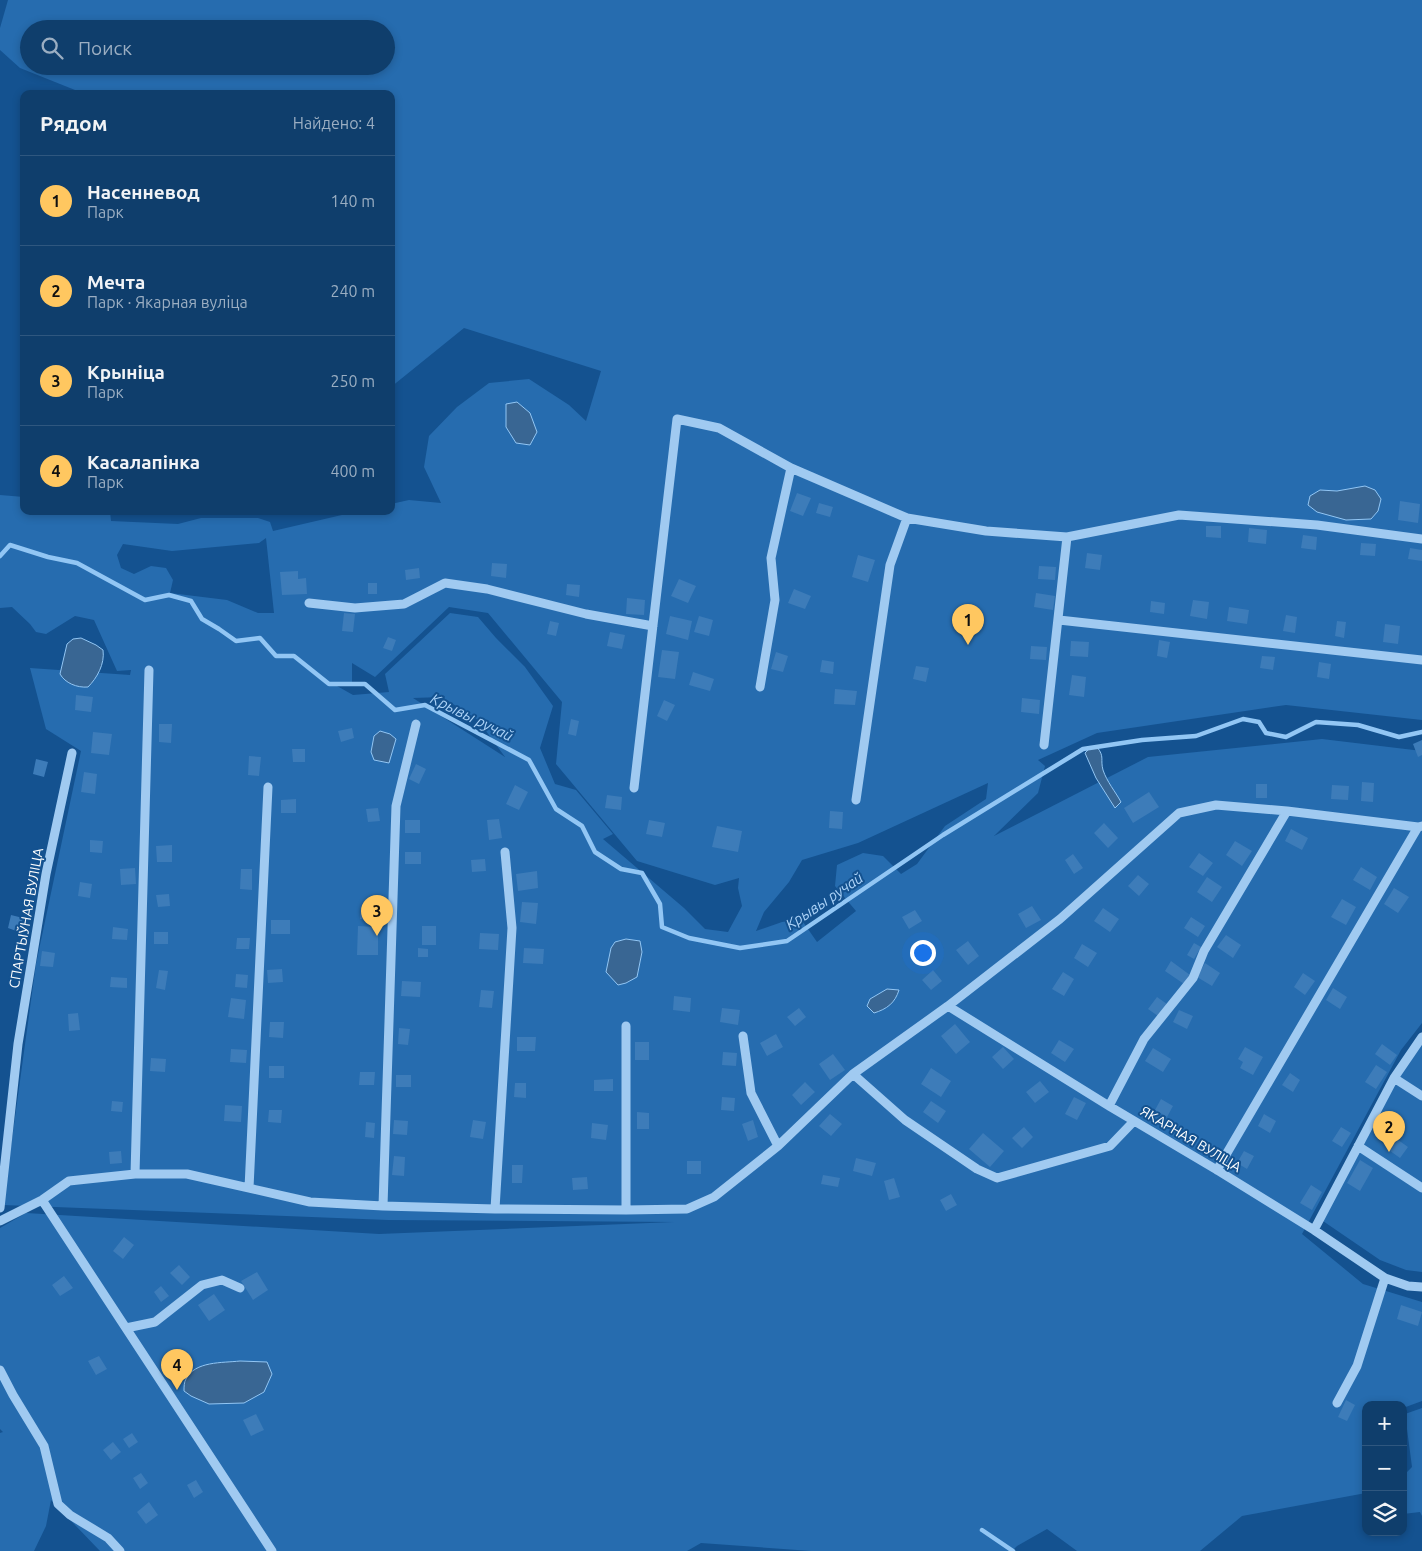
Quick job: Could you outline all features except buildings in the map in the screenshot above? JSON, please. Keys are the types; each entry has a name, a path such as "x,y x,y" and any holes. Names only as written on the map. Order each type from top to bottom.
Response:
{"street":[{"path":"634,788 677,419 720,428 791,468 907,518 986,531 1068,537 1179,515 1317,525 1422,539"},
{"path":"760,687 775,600 771,558 791,468"},
{"path":"856,800 890,565 907,518"},
{"path":"1044,745 1068,537"},
{"path":"309,603 355,608 404,604 445,582 487,589 586,614 653,626"},
{"path":"1059,620 1422,660"},
{"path":"135,1174 149,670"},
{"path":"383,1206 396,806 416,724"},
{"name":"СПАРТЫЎНАЯ ВУЛІЦА","path":"0,1208 18,1044 46,874 72,753"},
{"path":"249,1188 268,787"},
{"path":"0,1221 42,1200 69,1181 135,1174 187,1174 310,1202 495,1209 687,1209 714,1197 778,1146 853,1074 948,1006 1060,919 1179,814 1216,805 1287,810 1420,827 1217,1170"},
{"path":"1109,1106 1144,1039 1193,978 1204,951 1287,810"},
{"path":"495,1209 512,928 505,852"},
{"name":"ЯКАРНАЯ ВУЛІЦА","path":"948,1006 1314,1230 1384,1278 1408,1286 1422,1287"},
{"path":"626,1026 626,1210"},
{"path":"743,1036 752,1093 778,1146"},
{"path":"1314,1230 1394,1078 1422,1037"},
{"path":"853,1074 905,1120 977,1169 996,1178 1110,1146 1134,1121"},
{"path":"1394,1078 1422,1096"},
{"path":"1358,1146 1422,1188"},
{"path":"42,1200 272,1551"},
{"path":"1337,1403 1357,1366 1384,1278"},
{"path":"126,1328 155,1322 202,1285 222,1280 240,1288"},
{"path":"0,1370 44,1446 58,1504 70,1514 108,1538 120,1551"}],"shaded area":[{"path":"8,0 1422,0 1422,720 1286,705 1097,733 1038,760 1045,766 1038,793 994,836 1148,757 1322,739 1422,751 1422,1023 1401,1050 1302,1234 1363,1284 1422,1302 1422,1401 1407,1407 1407,1401 1362,1401 1362,1494 1242,1516 1200,1551 1077,1551 1047,1529 1017,1546 1012,1551 811,1551 701,1543 687,1551 100,1551 51,1500 46,1526 34,1551 0,1551 0,1433 3,1432 0,1429 0,1228 26,1213 379,1234 674,1222 388,1220 3,1205 36,964 81,751 46,729 30,668 130,675 131,670 117,671 94,620 75,616 46,634 36,632 12,607 0,608 0,495 20,497 20,515 110,515 111,521 178,524 201,518 258,518 270,522 273,531 342,515 395,515 395,503 409,500 441,503 424,467 429,436 457,407 489,383 529,379 569,405 586,421 601,371 464,328 395,384 395,90 75,90 38,75 395,75 395,20 20,20 20,68 0,50 0,28","holes":["266,538 274,613 258,613 227,600 170,593 173,580 166,568 151,566 134,574 121,568 117,555 123,544 172,551 259,543","449,607 488,613 562,702 556,764 637,861 715,885 739,878 738,888 742,906 728,932 705,929 684,908 603,839 613,834 576,790 555,784 540,748 553,706 525,667 478,617 450,613 385,674 389,692 353,695 330,682 352,682 352,663 375,677","442,697 478,720 505,757 413,698","988,783 986,799 945,826 917,864 901,874 883,856 863,853 837,865 835,886 856,911 817,942 801,919 782,922 756,931 764,912 789,882 802,860 858,843"]},
{"path":"517,402 530,413 537,432 530,445 516,443 506,427 506,404"},
{"path":"1365,486 1375,490 1381,499 1378,511 1371,519 1346,520 1317,512 1308,505 1310,496 1320,490 1337,491"},
{"path":"81,638 103,650 100,670 88,687 72,684 60,674 67,644 73,639"},
{"path":"380,731 390,734 396,739 389,763 374,760 371,752 374,736"},
{"path":"1097,747 1102,756 1102,766 1105,774 1121,802 1115,808 1096,778 1085,753 1090,748"},
{"path":"626,939 640,941 642,952 637,977 618,985 606,972 611,948 615,942"},
{"path":"887,989 899,990 890,1005 874,1013 867,1006 870,999"},
{"path":"1422,1045 1422,1272 1406,1270 1380,1260 1320,1219 1393,1085"},
{"path":"240,1361 267,1362 272,1374 264,1392 244,1403 209,1404 184,1391 185,1380 196,1369 210,1364"},
{"path":"1422,1408 1422,1516 1420,1512 1407,1514 1407,1472 1412,1467 1407,1413"}],"waterway":[{"name":"Крывы ручай","path":"0,556 10,545 48,557 77,563 145,600 169,595 191,601 202,619 236,641 260,638 276,656 294,656 329,684 365,684 395,710 425,705 529,760 556,809 582,826 595,852 621,869 642,873 660,904 662,927 689,938 740,948 787,941 943,835 1083,749 1142,740 1196,736 1243,719 1259,722 1266,733 1286,737 1316,722 1358,725 1399,737 1422,732"},
{"path":"982,1530 1013,1551"}],"place":[{"name":"Насенневод","path":"968,645"},
{"name":"Крыніца","path":"377,936"},
{"name":"Мечта","path":"1389,1152"},
{"name":"Касалапінка","path":"177,1390"}]}
